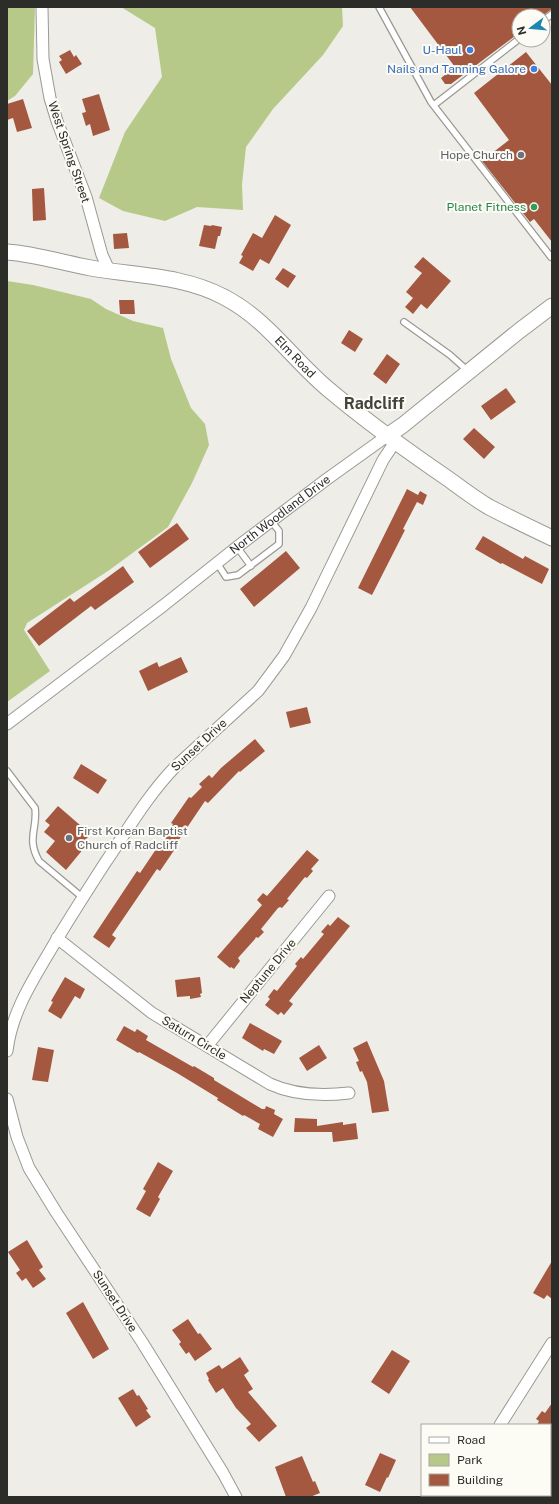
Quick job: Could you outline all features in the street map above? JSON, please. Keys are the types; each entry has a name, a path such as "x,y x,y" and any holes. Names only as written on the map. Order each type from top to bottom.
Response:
{"street":[{"name":"West Spring Street","path":"42,7 43,59 50,98 57,121 86,197 102,254 109,270"},
{"name":"Elm Road","path":"7,252 37,256 92,268 147,275 197,285 222,296 256,317 327,388 391,439 489,506 552,538"},
{"name":"North Woodland Drive","path":"7,724 327,479 391,439 403,425 552,306"},
{"name":"Sunset Drive","path":"7,1051 13,1023 20,1005 57,938 82,897 163,780 258,691 284,656 311,608 383,460 391,439"},
{"name":"Neptune Drive","path":"207,1046 329,896"},
{"name":"Saturn Circle","path":"57,938 152,1013 260,1078 279,1088 289,1091 336,1095 349,1093"},
{"name":"Sunset Drive","path":"7,1099 17,1137 29,1168 56,1212 150,1355 223,1473 236,1497"},
{"path":"501,1424 552,1343"}],"lane":[{"path":"379,7 434,106 552,257"},
{"path":"434,106 511,45"},
{"path":"404,322 450,355 468,372"},
{"path":"217,563 226,577 238,575 251,566 279,544 279,531 271,521"},
{"path":"237,547 251,566"},
{"path":"7,771 35,808 32,837 35,854 39,861 82,897"}],"green space":[{"path":"7,7 35,7 33,74 15,96 7,101"},
{"path":"121,7 342,7 343,26 323,55 273,109 246,147 242,184 243,210 197,207 165,221 123,211 99,198 125,132 162,77 155,28"},
{"path":"7,281 33,285 91,299 106,309 133,321 163,328 171,359 191,408 205,424 209,445 192,483 168,527 108,571 27,623 24,630 50,671 7,702"}],"building":[{"name":"U-Haul","path":"410,7 552,7 551,10 551,8 511,8 511,39 451,84 445,84 441,78 455,67"},
{"path":"70,50 74,57 76,55 82,64 66,74 59,62 62,60 59,56"},
{"path":"526,52 552,85 552,242 534,219 530,222 482,161 509,140 474,93"},
{"path":"99,94 110,130 93,136 90,124 86,126 82,113 86,112 82,99"},
{"path":"23,99 32,128 17,132 13,118 7,120 7,104"},
{"path":"44,188 46,220 33,221 32,189"},
{"path":"275,215 291,225 269,264 260,259 253,271 239,263 243,256 241,255 253,233 262,238"},
{"path":"204,225 222,227 215,249 199,246"},
{"path":"127,233 129,248 114,249 113,234"},
{"path":"423,257 451,281 427,309 421,304 413,314 405,307 413,298 406,292 422,273 414,267"},
{"path":"283,268 296,276 288,288 275,279"},
{"path":"119,300 134,300 135,314 120,314"},
{"path":"349,330 363,339 355,352 341,343"},
{"path":"387,354 400,364 386,384 373,374"},
{"path":"506,388 516,402 491,420 481,406"},
{"path":"474,428 495,447 484,459 463,439"},
{"path":"407,489 418,495 420,491 427,495 423,505 417,502 403,529 405,530 372,595 358,588"},
{"path":"177,523 189,539 150,568 138,552"},
{"path":"483,536 523,559 525,556 549,569 542,584 502,563 501,564 475,549"},
{"path":"286,551 300,568 254,607 240,589"},
{"path":"123,566 134,582 95,610 91,606 39,646 27,631 70,598 74,602"},
{"path":"181,657 188,672 148,691 139,671 157,662 159,667"},
{"path":"307,707 311,723 290,728 286,712"},
{"path":"255,739 265,751 240,772 239,771 208,803 205,801 160,871 157,869 112,935 116,938 109,948 93,937 137,871 140,873 189,797 191,798 202,787 199,784 209,775 212,778 221,768"},
{"path":"81,764 107,780 98,794 73,778"},
{"name":"First Korean Baptist Church of Radcliff","path":"58,806 88,832 85,835 88,837 86,839 89,842 66,870 46,852 55,841 44,832 50,825 45,821"},
{"path":"307,850 319,860 311,869 313,871 307,878 305,877 287,899 289,900 282,908 278,908 261,929 264,932 258,938 256,937 238,958 240,961 234,969 231,967 230,968 217,957 262,905 257,900 263,893 267,896"},
{"path":"338,917 350,926 289,1001 293,1004 284,1015 281,1012 278,1015 265,1005 270,999 268,997 274,989 277,991 297,966 295,964 301,957 303,959 324,934 321,932 328,924 330,926"},
{"path":"65,977 85,989 80,999 75,996 61,1019 48,1011 53,1002 51,1001"},
{"path":"200,977 201,997 190,999 190,996 177,997 175,980"},
{"path":"250,1023 282,1041 274,1054 264,1049 263,1051 242,1038"},
{"path":"124,1026 135,1032 137,1029 148,1036 146,1040 193,1067 194,1066 262,1109 265,1109 266,1106 275,1110 274,1114 283,1119 273,1137 258,1129 260,1124 244,1115 243,1116 217,1100 218,1098 177,1073 116,1040"},
{"path":"367,1041 384,1081 389,1111 372,1113 367,1082 362,1071 360,1072 356,1062 359,1061 353,1048"},
{"path":"319,1045 327,1058 307,1071 299,1058"},
{"path":"38,1047 54,1050 48,1082 32,1080"},
{"path":"295,1118 317,1119 317,1126 343,1122 343,1125 356,1123 358,1139 333,1142 332,1132 294,1132"},
{"path":"158,1162 173,1171 158,1197 160,1199 150,1217 136,1209 146,1191 143,1189"},
{"path":"27,1240 43,1267 39,1270 46,1279 33,1288 26,1278 22,1281 16,1273 20,1270 8,1252"},
{"path":"552,1261 552,1299 547,1295 544,1299 533,1293"},
{"path":"83,1302 109,1349 93,1359 66,1313"},
{"path":"188,1319 198,1334 200,1333 212,1349 195,1361 189,1352 186,1354 179,1344 181,1342 172,1330"},
{"path":"392,1350 410,1361 389,1394 371,1382"},
{"path":"240,1357 249,1371 244,1375 253,1389 248,1392 277,1426 259,1442 246,1428 251,1424 236,1408 223,1388 216,1393 208,1380 209,1379 206,1373 219,1365 222,1369"},
{"path":"133,1389 148,1409 146,1410 151,1417 136,1427 118,1398"},
{"path":"552,1403 552,1425 538,1424 539,1421 536,1419 542,1411 545,1413"},
{"path":"380,1453 396,1460 380,1492 365,1485"},
{"path":"302,1456 313,1482 315,1481 320,1493 310,1497 286,1497 275,1467"}],"place":[{"name":"U-Haul","path":"470,50"},
{"name":"Nails and Tanning Galore","path":"534,69"},
{"name":"Hope Church","path":"521,155"},
{"name":"Planet Fitness","path":"534,207"},
{"name":"First Korean Baptist Church of Radcliff","path":"69,838"}],"district":[{"name":"Radcliff","path":"374,403"}]}
